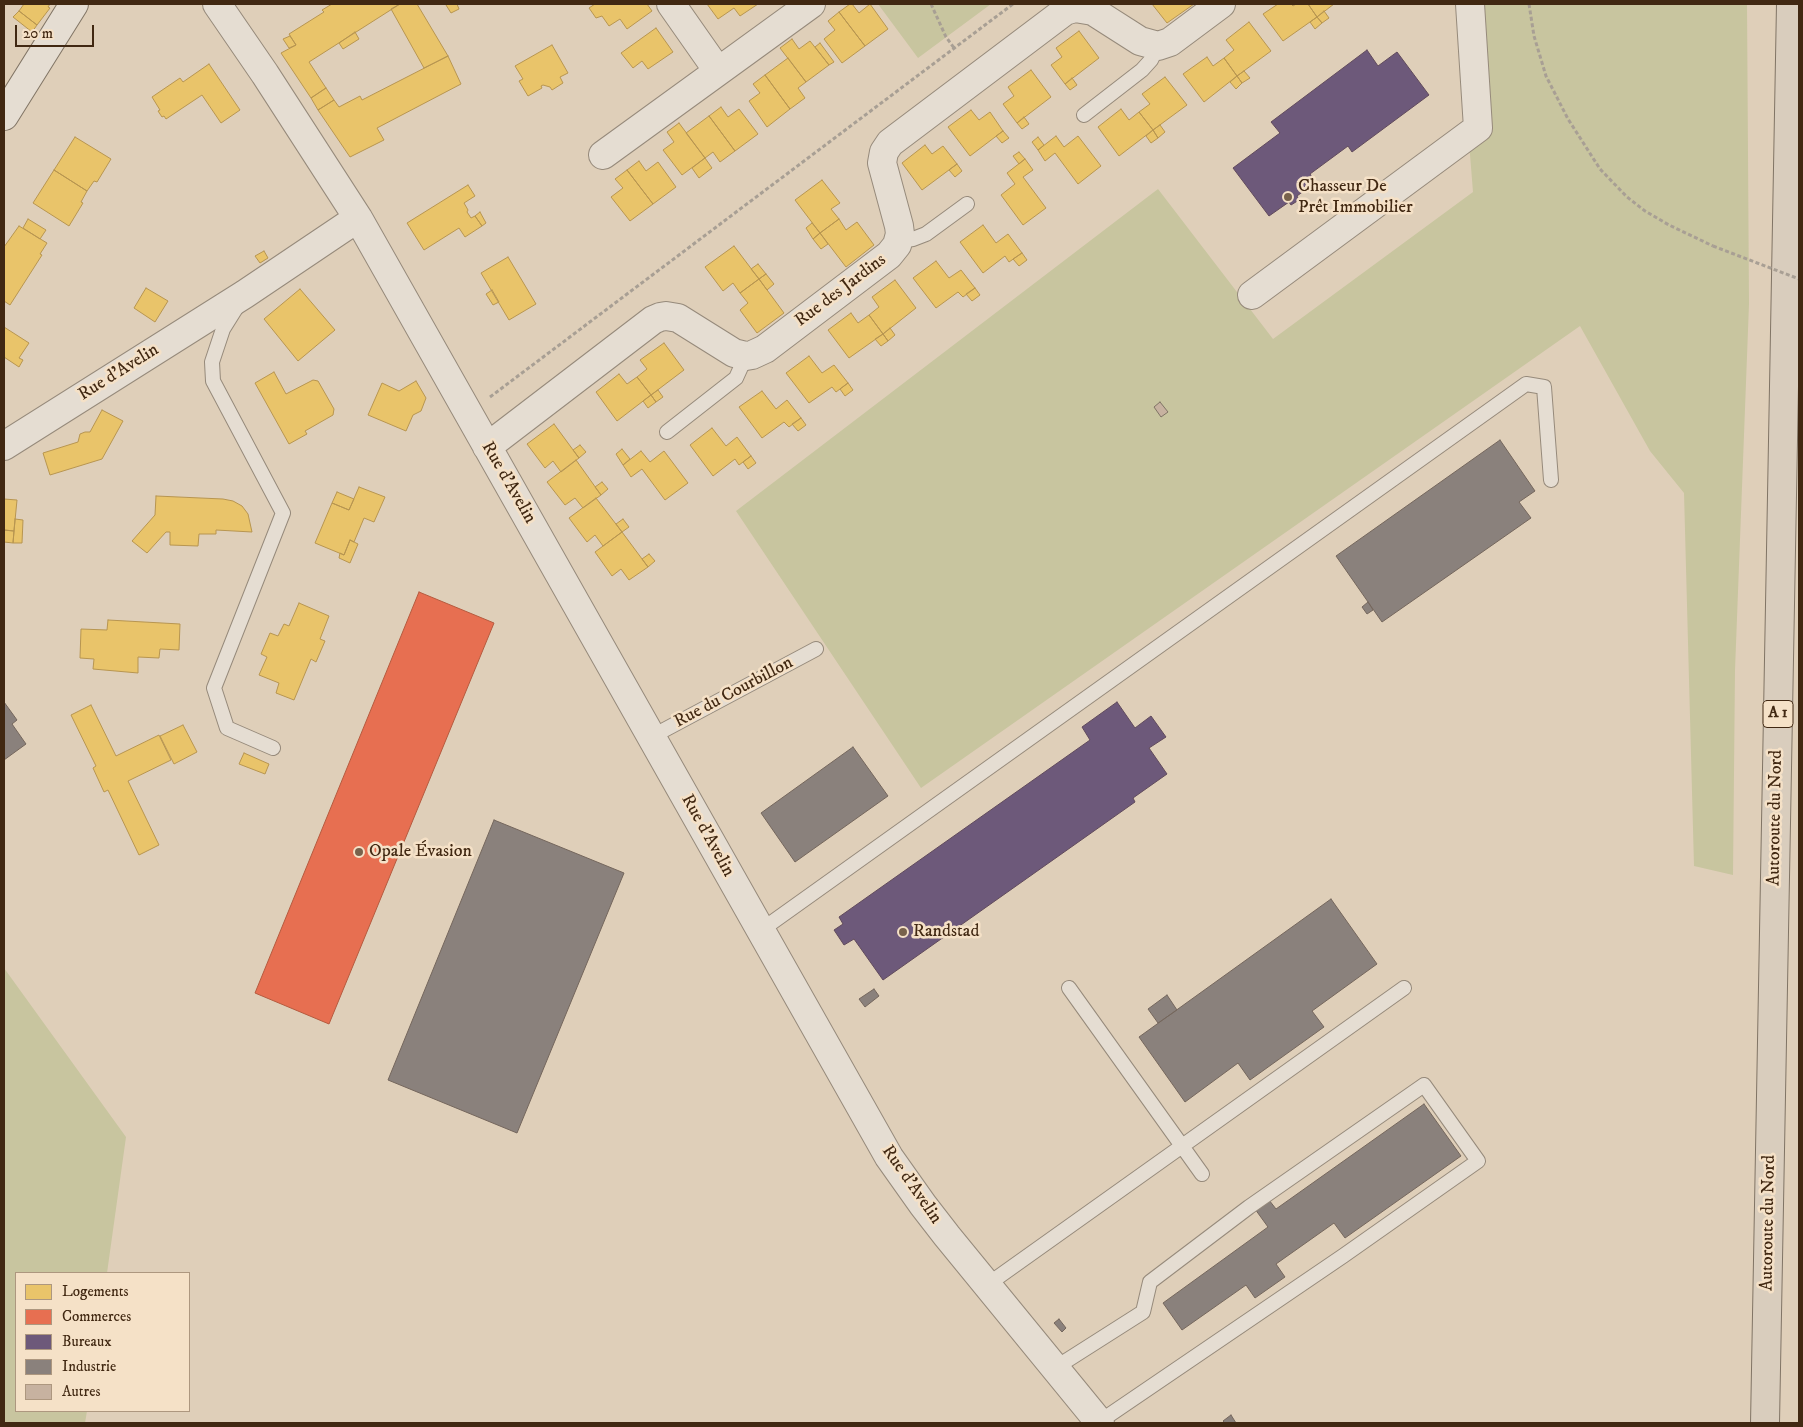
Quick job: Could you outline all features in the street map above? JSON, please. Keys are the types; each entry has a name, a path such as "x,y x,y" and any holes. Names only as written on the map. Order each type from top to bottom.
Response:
{"highway":[{"name":"Autoroute du Nord","path":"1765,1423 1791,4"}],"street":[{"path":"4,116 74,4"},
{"name":"Rue d'Avelin","path":"217,4 265,74 358,218 889,1156 923,1205 1099,1422"},
{"path":"671,4 718,71"},
{"path":"603,155 811,4"},
{"path":"1158,46 1170,42 1221,4"},
{"path":"1252,294 1478,128 1470,4"},
{"name":"Rue des Jardins","path":"746,356 758,354 788,332 889,255 899,241 899,226 882,163 884,152 893,140 1070,9 1081,8 1093,11 1140,41 1158,46"},
{"name":"Rue d'Avelin","path":"4,446 245,294 358,218"},
{"path":"487,447 653,320 660,317 678,318 729,351 746,356"}],"lane":[{"path":"1084,115 1142,70 1151,60 1158,46"},
{"path":"899,241 914,239 926,234 967,204"},
{"path":"245,294 223,329 212,362 213,381 283,513 214,688 227,728 273,748"},
{"path":"667,432 736,378 746,356"},
{"path":"760,930 1526,384 1544,387 1551,480"},
{"name":"Rue du Courbillon","path":"651,737 816,649"},
{"path":"1069,988 1202,1174"},
{"path":"987,1285 1404,988"},
{"path":"1055,1368 1143,1312 1150,1282 1249,1207 1424,1085 1478,1161 1099,1422"}],"path":[{"path":"931,4 946,37 954,48"},
{"path":"468,413 1013,4"},
{"path":"1530,4 1534,36 1546,76 1568,118 1600,169 1645,211 1713,246 1799,279"}],"shaded area":[{"path":"878,4 991,4 918,58"},
{"path":"1458,4 1747,4 1749,304 1735,670 1733,875 1694,866 1684,493 1650,451 1580,326 921,788 736,511 1158,189 1273,339 1473,192"},
{"path":"4,968 126,1137 107,1272 15,1272 15,1412 87,1412 85,1423 4,1423"}],"building: Logements":[{"path":"24,4 50,4 48,7 50,8 37,25 19,11"},
{"path":"332,4 400,4 309,62 326,88 311,98 281,53 296,45 289,34 324,12 322,10"},
{"path":"400,4 417,4 448,56 424,68 391,9"},
{"path":"457,4 459,9 451,13 446,5"},
{"path":"595,4 647,4 652,11 627,29 620,19 609,26 602,16 596,18 589,8"},
{"path":"707,4 758,4 740,16 734,8 718,19"},
{"path":"850,4 859,13 870,4 888,29 865,46 839,12"},
{"path":"1152,4 1194,4 1167,23"},
{"path":"1278,4 1291,4 1293,6 1296,4 1308,4 1317,17 1283,41 1263,14"},
{"path":"1308,4 1334,4 1317,17"},
{"path":"19,11 37,25 32,32 13,17"},
{"path":"1324,11 1329,18 1322,23 1317,17"},
{"path":"839,12 865,46 842,63 824,39 835,30 828,21"},
{"path":"1317,17 1322,23 1315,29 1310,22"},
{"path":"1249,22 1271,51 1237,76 1224,58 1234,50 1226,40"},
{"path":"656,28 673,52 648,69 642,61 633,68 621,53"},
{"path":"1079,31 1099,58 1065,84 1051,65 1062,57 1056,48"},
{"path":"355,32 359,39 343,49 339,43"},
{"path":"290,36 296,45 289,48 283,39"},
{"path":"792,39 799,49 810,41 829,65 806,82 780,48"},
{"path":"820,43 834,62 829,65 815,47"},
{"path":"552,45 568,73 560,77 563,83 552,90 550,87 543,85 541,86 542,88 528,96 519,81 523,79 515,66"},
{"path":"448,56 461,84 377,128 384,140 350,157 318,110 334,100 339,107 360,96 362,100"},
{"path":"1207,57 1213,66 1224,58 1237,76 1204,102 1183,74"},
{"path":"788,58 806,82 798,88 805,98 790,109 765,75"},
{"path":"209,64 240,110 221,123 202,95 166,119 164,116 162,117 152,97 180,78 183,82"},
{"path":"1031,70 1051,97 1017,123 1003,104 1014,96 1008,87"},
{"path":"1244,71 1250,78 1242,83 1237,76"},
{"path":"765,75 790,109 767,127 749,101 760,93 753,84"},
{"path":"1237,76 1242,83 1236,89 1230,82"},
{"path":"1165,77 1187,105 1153,130 1139,112 1150,104 1142,94"},
{"path":"1072,78 1077,85 1070,90 1065,84"},
{"path":"326,88 334,100 318,110 311,98"},
{"path":"721,107 728,117 739,109 758,134 735,151 709,116"},
{"path":"1121,109 1129,120 1139,112 1153,130 1119,156 1098,127"},
{"path":"971,110 979,120 990,112 1003,131 970,156 948,127"},
{"path":"709,116 735,151 720,162 713,152 705,158 686,133"},
{"path":"1024,117 1029,124 1022,129 1017,123"},
{"path":"679,123 705,158 682,175 663,150 674,142 667,132"},
{"path":"1160,125 1165,132 1158,138 1153,130"},
{"path":"1153,130 1158,138 1151,143 1146,136"},
{"path":"1003,131 1009,138 1002,143 996,136"},
{"path":"1056,136 1064,147 1078,136 1101,166 1078,184 1055,153 1045,161 1038,150"},
{"path":"75,137 111,159 97,182 94,181 87,191 54,170"},
{"path":"1038,137 1044,145 1038,150 1032,142"},
{"path":"925,145 932,154 943,146 957,164 922,190 902,163"},
{"path":"1019,152 1025,159 1019,164 1013,156"},
{"path":"705,158 712,168 699,178 692,168"},
{"path":"1025,159 1033,170 1023,177 1046,208 1023,225 1001,195 1015,184 1007,173"},
{"path":"639,161 646,171 658,162 676,187 653,204 627,170"},
{"path":"957,164 962,171 955,177 949,170"},
{"path":"54,170 87,191 81,202 83,203 69,226 33,203"},
{"path":"627,170 653,204 630,221 611,197 623,188 615,179"},
{"path":"822,180 840,203 831,209 839,219 820,233 795,200"},
{"path":"468,185 475,196 464,203 468,210 467,212 471,218 475,216 482,226 465,237 459,228 424,250 407,223"},
{"path":"480,212 486,223 482,226 475,216"},
{"path":"28,219 46,230 40,239 23,228"},
{"path":"839,219 846,230 857,222 874,245 846,267 820,233"},
{"path":"812,223 820,233 813,239 806,228"},
{"path":"983,225 996,243 1008,234 1022,253 1009,262 1005,256 983,273 960,242"},
{"path":"19,226 47,243 40,254 42,255 10,305 4,301 4,247"},
{"path":"820,233 828,244 821,249 813,239"},
{"path":"734,246 759,279 740,293 733,283 723,291 705,267"},
{"path":"264,251 268,258 260,263 255,256"},
{"path":"1022,253 1027,260 1019,266 1013,259"},
{"path":"508,257 536,304 509,320 481,273"},
{"path":"936,261 949,278 961,270 975,288 963,297 958,292 936,308 913,278"},
{"path":"758,264 766,274 759,279 751,269"},
{"path":"766,274 774,284 767,290 759,279"},
{"path":"759,279 784,313 757,333 740,310 748,303 740,293"},
{"path":"895,280 916,308 883,334 869,315 879,307 872,297"},
{"path":"146,288 168,301 155,322 134,308"},
{"path":"975,288 980,295 972,301 966,294"},
{"path":"300,289 335,330 298,361 264,319"},
{"path":"492,290 499,302 493,305 486,294"},
{"path":"851,313 858,323 869,315 883,334 849,358 828,330"},
{"path":"4,327 29,343 19,358 23,360 19,367 4,357"},
{"path":"890,328 895,335 888,341 883,334"},
{"path":"883,334 888,341 881,346 875,339"},
{"path":"664,343 684,370 651,395 637,377 647,369 640,360"},
{"path":"809,356 822,373 834,365 848,383 836,392 832,387 809,403 786,373"},
{"path":"274,372 286,394 313,380 318,381 334,409 333,415 305,431 307,434 289,444 255,383"},
{"path":"619,374 627,384 637,377 651,395 617,421 596,392"},
{"path":"416,381 426,398 421,411 413,415 406,431 368,415 382,383 399,391"},
{"path":"848,383 853,390 845,396 840,389"},
{"path":"658,390 663,397 656,402 651,395"},
{"path":"762,391 776,409 787,400 801,418 789,427 784,422 762,438 739,407"},
{"path":"651,395 656,402 648,408 643,401"},
{"path":"102,410 123,421 102,459 50,475 43,453 78,442 80,434 90,432"},
{"path":"801,418 806,425 798,431 792,424"},
{"path":"554,424 579,458 561,472 553,461 545,468 527,444"},
{"path":"712,428 726,446 737,437 751,456 739,465 735,459 713,476 690,445"},
{"path":"580,445 586,452 579,458 573,450"},
{"path":"622,449 630,459 623,465 616,454"},
{"path":"641,451 650,462 664,451 688,483 665,500 642,469 631,477 623,465"},
{"path":"751,456 756,463 748,469 743,462"},
{"path":"576,460 601,495 583,508 575,498 565,505 547,482"},
{"path":"602,482 608,489 601,495 595,487"},
{"path":"359,487 385,497 374,522 364,518 354,542 350,540 344,555 315,543 332,503 349,510"},
{"path":"337,492 354,499 349,510 332,503"},
{"path":"156,496 233,501 242,506 248,514 252,532 216,530 216,534 199,534 198,546 170,545 170,532 166,532 147,553 132,541 155,515"},
{"path":"596,498 622,532 603,546 595,535 587,542 569,518"},
{"path":"4,499 17,500 14,531 4,530"},
{"path":"15,519 23,520 22,543 13,543"},
{"path":"623,519 629,527 622,532 616,524"},
{"path":"4,530 14,531 13,543 4,542"},
{"path":"622,532 648,567 629,580 621,569 612,576 595,552"},
{"path":"350,540 358,544 350,563 339,558 340,553 344,555"},
{"path":"649,554 655,561 648,567 642,559"},
{"path":"299,603 329,616 320,639 325,641 316,662 311,659 294,700 276,693 279,683 259,675 267,657 261,654 270,633 278,636 284,624 289,626"},
{"path":"108,620 180,624 179,650 160,649 159,658 138,657 138,673 93,669 94,659 80,658 81,629 107,630"},
{"path":"91,705 116,756 159,735 171,760 128,781 159,845 139,855 108,790 104,792 93,768 96,766 71,715"},
{"path":"183,725 197,752 174,764 160,736"},
{"path":"244,753 269,764 265,774 239,764"}],"building: Commerces":[{"path":"419,592 494,623 329,1024 255,993"}],"building: Bureaux":[{"path":"1367,50 1378,66 1397,52 1429,95 1352,152 1348,146 1310,174 1316,182 1297,196 1299,200 1291,205 1289,202 1269,216 1233,168 1280,133 1271,122"},
{"path":"1117,702 1135,728 1151,716 1166,737 1149,748 1167,774 1133,798 1135,802 883,980 854,939 844,945 834,930 843,924 839,917 1090,740 1082,727"}],"building: Industrie":[{"path":"1500,440 1535,491 1519,502 1531,518 1382,622 1336,556"},
{"path":"1368,602 1373,610 1367,614 1362,607"},
{"path":"4,702 17,720 12,724 26,744 4,760"},
{"path":"853,747 888,796 795,862 761,813"},
{"path":"494,820 624,873 517,1133 388,1080"},
{"path":"1331,899 1377,964 1312,1011 1324,1027 1250,1080 1238,1063 1185,1102 1139,1037"},
{"path":"874,989 879,996 865,1007 859,999"},
{"path":"1167,995 1177,1010 1158,1023 1148,1009"},
{"path":"1424,1104 1461,1156 1345,1238 1334,1223 1276,1264 1285,1277 1255,1298 1246,1285 1182,1330 1163,1303 1268,1227 1255,1209 1269,1200 1276,1209"},
{"path":"1059,1319 1066,1328 1062,1332 1054,1323"},
{"path":"1231,1415 1236,1423 1225,1423 1223,1421"}],"building: Autres":[{"path":"1160,402 1168,412 1161,417 1154,407"}],"place":[{"name":"Chasseur De Prêt Immobilier","path":"1288,197"},
{"name":"Opale Évasion","path":"359,852"},
{"name":"Randstad","path":"903,932"}]}
